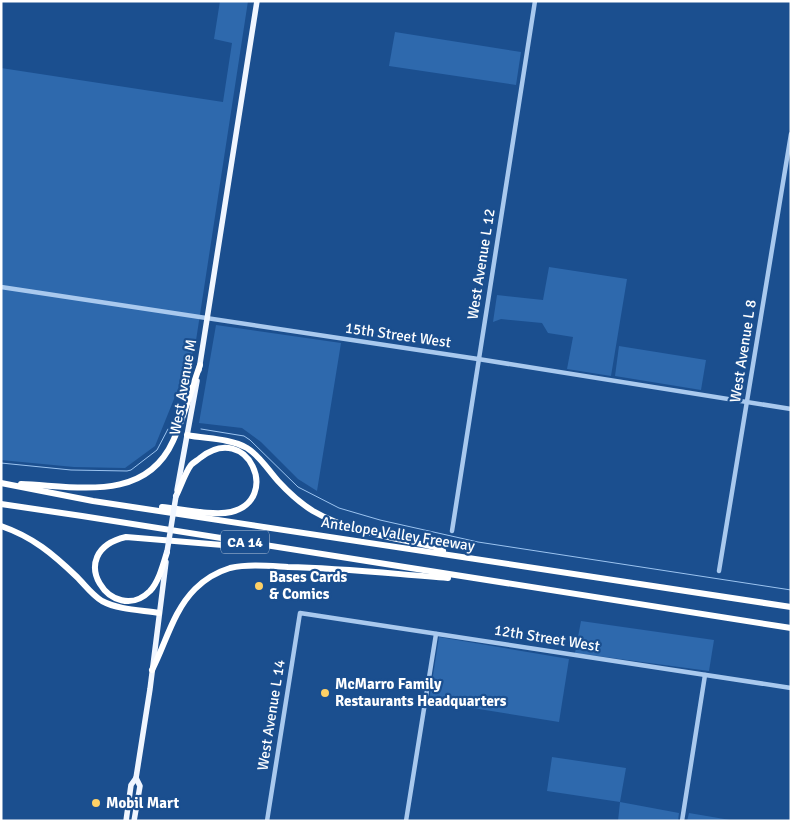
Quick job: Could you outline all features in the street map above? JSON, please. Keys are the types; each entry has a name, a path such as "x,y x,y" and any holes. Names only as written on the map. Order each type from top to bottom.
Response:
{"highway":[{"path":"1,483 106,488 143,476 161,460 173,440 200,365"},
{"path":"187,435 238,444 248,449 256,455 289,493 328,519 345,525 435,547 451,555"},
{"path":"93,501 231,512 241,508 253,495 257,480 254,467 247,457 234,449 220,448 212,450 191,465 176,496"},
{"name":"Antelope Valley Freeway","path":"1,483 93,501 791,607"},
{"name":"CA 14","path":"1,504 791,628"},
{"path":"1,526 25,536 51,552 93,595 105,602 118,607 159,613"},
{"path":"167,552 155,584 149,592 140,598 131,600 120,599 107,593 98,583 95,567 100,553 112,540 126,537 313,553"},
{"path":"152,670 174,618 188,596 203,582 230,568 252,566 312,568 488,580"}],"main road":[{"name":"West Avenue M","path":"126,821 131,785 136,778 167,552 208,318 257,1"},
{"name":"West Avenue M","path":"134,821 140,786 136,778"}],"street":[{"name":"West Avenue L 12","path":"452,531 535,1"},
{"name":"West Avenue L 8","path":"719,571 791,134"},
{"name":"15th Street West","path":"1,287 791,408"},
{"name":"12th Street West","path":"300,613 791,688"},
{"name":"West Avenue L 14","path":"267,821 300,613"},
{"path":"406,821 436,634"},
{"path":"682,821 705,675"}],"shaded area":[{"path":"220,1 248,1 195,347 155,446 125,468 74,467 1,460 1,68 223,102 232,43 214,39"},
{"path":"395,32 521,52 516,85 389,66"},
{"path":"549,267 627,279 611,376 567,369 573,337 548,333 542,323 501,319 493,322 497,295 543,300"},
{"path":"216,325 341,343 317,491 298,479 261,442 242,428 199,423"},
{"path":"619,346 706,360 701,390 615,376"},
{"path":"581,621 714,640 709,671 575,653"},
{"path":"439,637 569,659 559,722 429,701"},
{"path":"552,757 626,768 620,802 547,791"},
{"path":"620,802 679,813 678,821 618,821"},
{"path":"689,813 736,821 687,821"}],"waterway":[{"path":"1,463 71,470 127,471 157,450 168,429"},
{"path":"201,429 244,436 298,487 339,508 380,520 478,542 791,590"}],"place":[{"name":"Bases Cards & Comics","path":"259,586"},
{"name":"McMarro Family Restaurants Headquarters","path":"325,693"},
{"name":"Mobil Mart","path":"96,803"}]}
